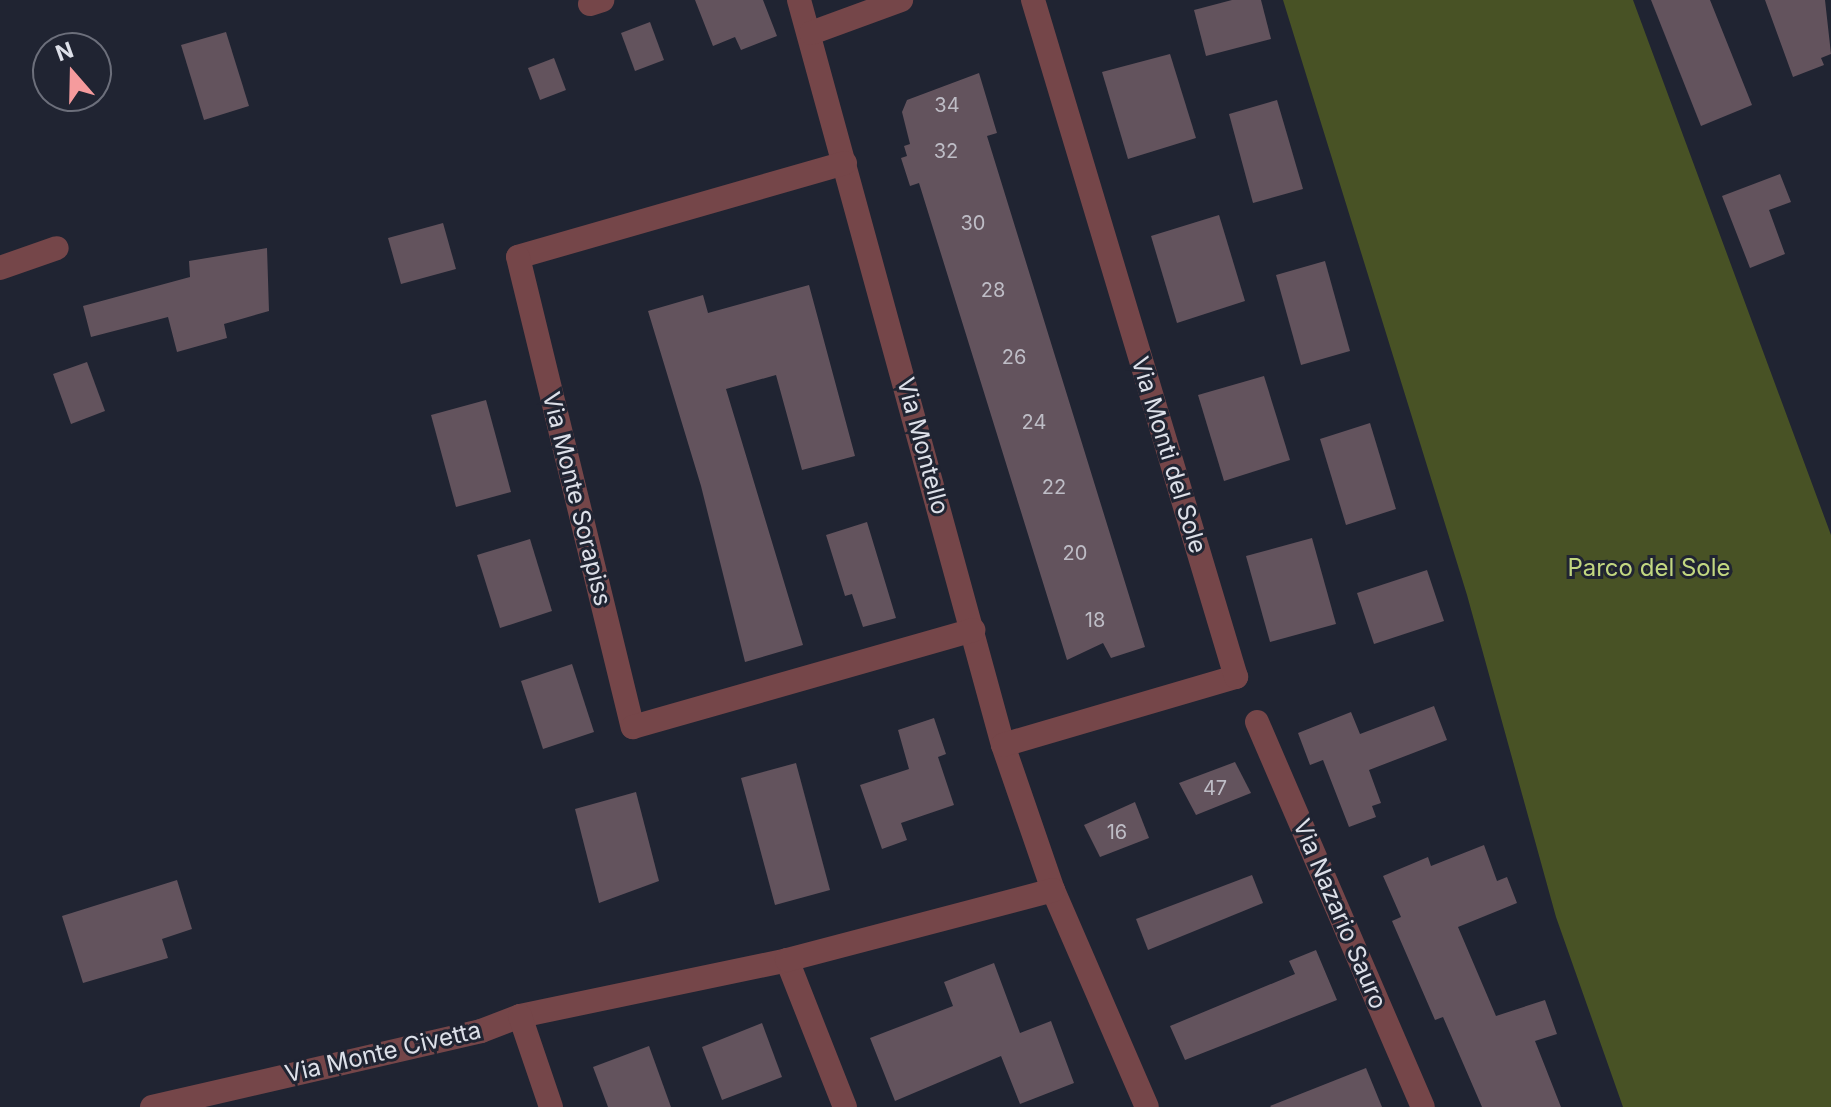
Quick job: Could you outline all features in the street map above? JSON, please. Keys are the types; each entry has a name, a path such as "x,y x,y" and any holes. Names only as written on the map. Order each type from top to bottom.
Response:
{"street":[{"name":"Via Montello","path":"799,0 811,33 1003,745 1053,890 1147,1107"},
{"path":"811,33 901,0"},
{"name":"Via Monti del Sole","path":"1003,745 1236,677 1033,0"},
{"name":"Via Monte Sorapiss","path":"845,163 518,257 633,727 973,630"},
{"path":"0,268 57,248"},
{"name":"Via Nazario Sauro","path":"1257,722 1423,1107"},
{"path":"551,1107 520,1016 787,960 1053,890"},
{"path":"787,960 845,1107"},
{"name":"Via Monte Civetta","path":"152,1107 481,1031 520,1016"}],"green space":[{"name":"Parco del Sole","path":"1283,0 1633,0 1831,535 1831,1107 1623,1107 1556,917 1467,595"}],"building":[{"path":"695,0 763,0 777,36 741,50 735,37 713,46"},
{"path":"1232,0 1261,0 1271,39 1206,56 1194,10"},
{"path":"1651,0 1710,0 1752,105 1701,126"},
{"path":"1765,0 1825,0 1831,54 1821,58 1824,65 1793,77"},
{"path":"650,22 664,60 635,71 621,33"},
{"path":"226,32 249,106 204,120 181,45"},
{"path":"1170,54 1196,138 1128,159 1102,72"},
{"path":"554,58 566,90 540,100 528,68"},
{"path":"979,73 997,133 987,136 1145,647 1111,658 1103,643 1067,660 919,183 910,186 901,158 907,156 904,146 910,144 902,112 907,100"},
{"path":"1277,100 1303,189 1253,203 1229,114"},
{"path":"1780,174 1791,202 1769,210 1785,254 1750,268 1722,196"},
{"path":"1219,215 1245,301 1177,323 1151,236"},
{"path":"443,223 456,269 401,284 388,238"},
{"path":"267,248 269,311 224,324 227,338 177,352 168,317 91,337 83,306 190,277 189,261"},
{"path":"1325,261 1350,351 1301,365 1276,275"},
{"path":"809,285 855,456 802,470 776,375 726,389 803,645 745,662 701,486 648,311 703,295 708,313"},
{"path":"87,362 105,411 71,424 53,374"},
{"path":"1264,376 1290,460 1224,481 1198,395"},
{"path":"486,400 511,492 456,507 431,415"},
{"path":"1370,423 1396,509 1346,525 1320,439"},
{"path":"867,522 896,618 863,627 852,594 845,596 826,535"},
{"path":"1312,538 1336,624 1270,642 1246,556"},
{"path":"530,539 552,611 500,628 477,555"},
{"path":"1427,570 1444,621 1374,644 1357,593"},
{"path":"572,664 594,732 543,749 521,681"},
{"path":"1434,706 1447,740 1369,770 1381,803 1372,806 1376,817 1349,827 1323,760 1310,765 1298,733 1351,712 1360,734"},
{"path":"934,718 946,754 938,757 954,805 901,823 907,840 882,849 860,785 909,769 898,730"},
{"path":"1235,762 1251,793 1196,815 1179,783"},
{"path":"796,763 830,890 775,905 741,778"},
{"path":"636,792 659,881 599,903 575,809"},
{"path":"1135,802 1149,838 1100,857 1084,825"},
{"path":"1484,845 1497,881 1507,877 1517,903 1458,927 1496,1016 1545,1000 1557,1034 1535,1041 1561,1107 1482,1107 1443,1017 1435,1020 1392,921 1401,917 1383,876 1428,857 1431,866"},
{"path":"1252,875 1263,903 1148,950 1136,919"},
{"path":"177,880 192,929 162,939 168,958 83,983 62,916"},
{"path":"1316,950 1337,1000 1185,1060 1170,1026 1295,974 1289,961"},
{"path":"994,963 1020,1033 1051,1021 1074,1083 1020,1104 1001,1056 895,1101 870,1038 953,1006 944,982"},
{"path":"762,1023 782,1077 722,1100 702,1047"},
{"path":"649,1046 671,1107 608,1107 593,1067"},
{"path":"1366,1068 1382,1107 1270,1106"}]}
